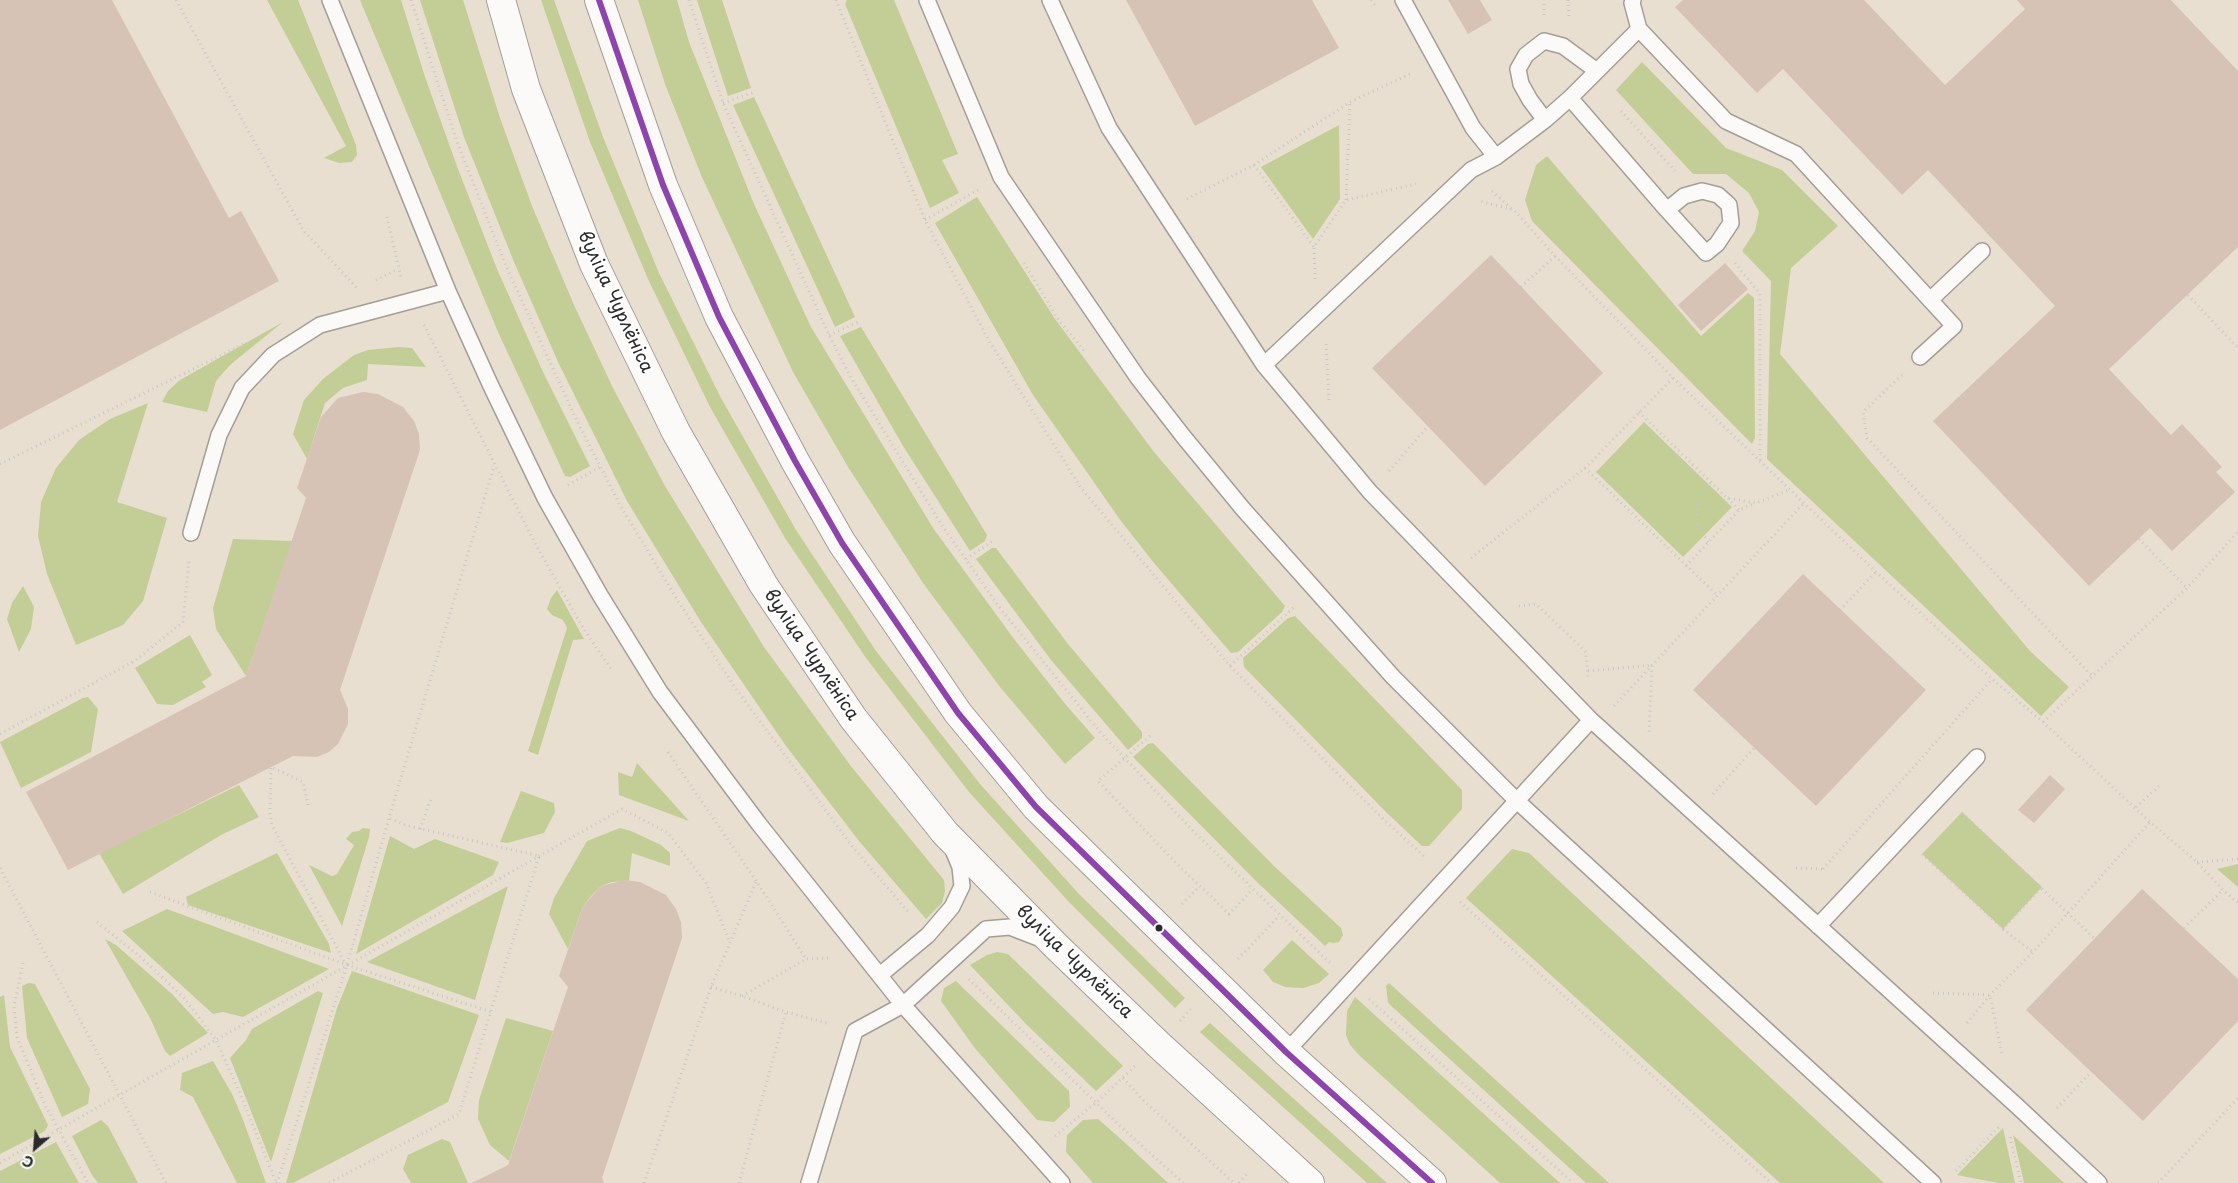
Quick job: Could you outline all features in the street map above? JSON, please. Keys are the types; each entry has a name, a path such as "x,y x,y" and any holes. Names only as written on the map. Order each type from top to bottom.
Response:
{"main road":[{"name":"вуліца Чурлёніса","path":"501,0 526,89 594,264 676,432 764,584 853,718 945,832 1056,946 1165,1050 1310,1183"},
{"path":"599,0 663,185 719,317 795,461 842,543 958,713 1036,807 1286,1052 1432,1183"}],"lane":[{"path":"330,0 448,292 545,498 600,595 660,692 760,824 903,1005 1062,1183"},
{"path":"927,0 1002,177 1138,378 1183,436 1310,586 1393,678 1516,800 1933,1183"},
{"path":"1050,0 1109,128 1264,365 1370,492 1591,720 2099,1183"},
{"path":"1403,0 1473,128 1496,157"},
{"path":"1633,0 1632,3 1639,29 1726,121 1796,154 1954,326 1920,357"},
{"path":"1264,365 1470,170 1496,157 1545,120 1570,98 1639,29"},
{"path":"1545,120 1521,84 1518,69 1526,54 1544,41 1563,46 1597,71"},
{"path":"1570,98 1667,210 1712,249 1731,223 1729,205 1718,195 1702,191 1684,196 1667,210"},
{"path":"1930,300 1982,251"},
{"path":"192,533 219,435 242,388 273,355 320,325 448,292"},
{"path":"1286,1052 1591,720"},
{"path":"1818,926 1978,757"},
{"path":"880,975 928,935 952,907 962,886 960,867 945,832"},
{"path":"809,1183 855,1031 903,1005 986,930 1010,927 1056,946"}],"path":[{"path":"176,0 302,230 358,288"},
{"path":"411,0 434,74 474,189 528,317 600,467 650,556 734,686 852,846 928,935"},
{"path":"689,0 723,103 829,335 849,374 895,451 966,560 1046,666 1124,759 1252,890 1573,1183"},
{"path":"836,0 925,220 989,341 1081,488 1230,666 1382,818 1428,860"},
{"path":"1568,0 1570,29"},
{"path":"1186,199 1254,165 1350,102 1413,72"},
{"path":"723,103 755,92"},
{"path":"1314,247 1346,200 1350,102"},
{"path":"1620,111 1680,177"},
{"path":"1254,165 1314,247 1315,286"},
{"path":"1346,200 1448,176 1474,199 1514,210 1555,256 1673,378 1803,504 1992,679 2043,722 2150,822 2198,862 2238,904"},
{"path":"925,220 979,190"},
{"path":"1712,249 1760,294 1760,462"},
{"path":"1521,287 1555,256"},
{"path":"374,281 398,269"},
{"path":"349,293 366,284"},
{"path":"2188,295 2238,348"},
{"path":"829,335 859,322"},
{"path":"0,464 250,341"},
{"path":"1326,341 1329,409"},
{"path":"1920,357 1864,412 1867,438 2093,677"},
{"path":"1468,560 1585,468 1673,378"},
{"path":"1639,412 1739,510"},
{"path":"1370,492 1428,426"},
{"path":"277,1183 347,965 494,466"},
{"path":"545,498 600,467"},
{"path":"1585,468 1717,595"},
{"path":"1708,542 1697,524 1696,511 1700,497 1710,482"},
{"path":"1686,566 1739,510 1789,490"},
{"path":"1727,498 1756,503"},
{"path":"1612,708 1803,504"},
{"path":"2043,722 2187,588 2238,532"},
{"path":"0,734 136,660 183,622 192,533"},
{"path":"2139,539 2187,588"},
{"path":"966,560 994,540"},
{"path":"1840,610 1876,572"},
{"path":"1230,666 1294,607"},
{"path":"1588,671 1652,665"},
{"path":"1648,742 1652,665"},
{"path":"1823,869 1992,679"},
{"path":"1150,736 1098,781 1172,860 1228,914 1252,890"},
{"path":"1707,800 1754,748"},
{"path":"308,805 303,782 271,767 270,814 272,825 347,965"},
{"path":"2136,807 2160,785"},
{"path":"420,829 431,799"},
{"path":"1956,807 2094,938"},
{"path":"0,1163 622,809 668,833 706,882 730,943"},
{"path":"389,818 420,829 540,856"},
{"path":"1964,1028 1990,995 2033,952 2150,822"},
{"path":"1918,850 2003,929 2033,952"},
{"path":"329,1183 460,1114 540,856"},
{"path":"2198,862 2238,859"},
{"path":"0,868 166,1183"},
{"path":"644,1183 711,987 757,882"},
{"path":"2003,929 2042,887"},
{"path":"2184,928 2223,890"},
{"path":"150,892 347,965 491,1012"},
{"path":"1457,898 1771,1183"},
{"path":"97,922 142,958 184,998 216,1040 277,1183"},
{"path":"951,961 1121,1127 1183,1183"},
{"path":"23,963 14,1006 17,1037 45,1105 88,1183"},
{"path":"711,987 786,1012 855,1031"},
{"path":"1925,993 1990,995"},
{"path":"1990,995 2002,1058"},
{"path":"739,1183 786,1012"},
{"path":"2052,1113 2091,1072"},
{"path":"1123,1078 1142,1099 1234,1183"},
{"path":"2158,1183 2238,1098"},
{"path":"1952,1176 2006,1119"},
{"path":"2008,1128 2021,1183"}],"green space":[{"path":"267,0 298,0 356,145 357,155 352,162 339,163 324,158 346,146"},
{"path":"360,0 401,0 425,77 497,269 543,372 590,466 570,477 565,476 498,332"},
{"path":"420,0 463,0 500,118 532,206 574,305 613,388 665,486 764,647 850,765 944,880 945,891 942,903 926,919 859,841 786,746 701,622 627,501 559,364 514,262 464,137"},
{"path":"541,0 554,0 603,137 659,273 721,398 796,530 876,651 980,784 1078,893 1185,998 1175,1008 1069,902 969,792 866,658 785,538 710,407 648,279 590,142"},
{"path":"638,0 677,0 689,42 754,204 811,327 933,528 1014,639 1066,705 1095,738 1065,764 1000,687 923,583 848,467 793,372 701,175 665,84"},
{"path":"697,0 722,0 751,88 728,96"},
{"path":"847,0 894,0 958,154 942,160 959,193 930,208 845,4"},
{"path":"1642,62 1726,148 1782,170 1838,226 1791,268 1780,354 2030,651 2069,687 2041,716 1767,459 1771,281 1742,251 1755,231 1759,212 1749,193 1726,174 1693,174 1616,90"},
{"path":"754,97 855,317 835,327 733,105"},
{"path":"1339,125 1340,199 1313,239 1261,167"},
{"path":"1547,156 1701,336 1748,293 1754,298 1755,438 1752,444 1532,221 1525,200 1536,165"},
{"path":"977,197 1055,319 1154,452 1285,606 1282,612 1238,652 1231,653 1154,563 1121,521 1033,395 935,223"},
{"path":"283,322 230,365 216,381 207,412 162,402 168,391 180,380"},
{"path":"861,327 987,535 985,541 970,551 903,446 840,336"},
{"path":"399,347 412,348 426,367 368,364 367,380 343,388 325,403 307,459 293,434 304,400 323,379 354,355 368,350"},
{"path":"148,403 117,502 167,518 143,601 123,625 76,645 47,574 38,536 41,502 56,468 79,440 110,419"},
{"path":"1644,422 1732,507 1683,557 1596,472"},
{"path":"233,539 292,541 246,676 216,629 213,608"},
{"path":"992,548 996,548 1068,644 1142,732 1142,738 1128,750 1051,660 976,559"},
{"path":"23,586 34,607 31,629 19,652 7,619 12,603"},
{"path":"557,590 584,639 573,640 538,755 528,751 567,628 563,620 552,615 547,609 551,598"},
{"path":"1295,616 1462,790 1462,809 1429,846 1422,846 1387,813 1244,667 1243,658 1288,618"},
{"path":"190,635 212,675 202,682 206,687 173,705 157,704 135,668"},
{"path":"88,697 98,709 91,752 21,788 0,742"},
{"path":"1153,743 1274,866 1341,928 1343,935 1339,942 1329,942 1325,946 1257,882 1133,757 1148,744"},
{"path":"637,763 689,821 619,795 618,772 632,777"},
{"path":"239,785 259,817 221,835 123,894 99,853"},
{"path":"521,791 554,803 555,812 544,833 507,843 500,842"},
{"path":"1962,812 2042,887 2003,929 1922,854"},
{"path":"363,828 370,829 369,837 342,926 309,865 332,876 337,874 354,845 346,839 352,832"},
{"path":"620,828 661,845 670,853 670,866 632,853 629,881 612,882 601,886 592,895 583,906 568,949 549,914 554,898 587,841"},
{"path":"390,836 414,849 435,839 499,862 493,875 356,954"},
{"path":"1512,849 1529,853 1884,1183 1780,1183 1466,898"},
{"path":"277,853 329,944 331,953 188,905 186,897"},
{"path":"2238,864 2238,887 2217,869"},
{"path":"508,886 475,1000 367,962"},
{"path":"167,909 329,969 243,1017 223,1012 213,1014 122,931"},
{"path":"105,939 116,945 172,994 208,1033 170,1056 165,1051 150,1018"},
{"path":"1292,940 1329,974 1319,983 1303,988 1285,987 1273,982 1263,970"},
{"path":"997,952 1008,954 1123,1066 1096,1091 1027,1025 970,965 987,955"},
{"path":"352,971 479,1015 448,1102 293,1183 286,1183 337,1008"},
{"path":"956,981 1069,1091 1070,1107 1054,1122 1037,1120 974,1047 941,1001 944,988"},
{"path":"29,983 35,984 90,1089 88,1104 62,1117 27,1038 22,986"},
{"path":"1389,983 1609,1183 1586,1183 1388,1003 1386,986"},
{"path":"318,991 323,993 271,1162 230,1058 246,1040 252,1029"},
{"path":"4,995 10,1047 48,1125 45,1131 0,1154 0,997"},
{"path":"1355,997 1560,1183 1500,1183 1360,1056 1350,1045 1346,1035 1347,1011"},
{"path":"506,1018 553,1031 509,1161 490,1145 478,1119 479,1100"},
{"path":"1210,1023 1387,1183 1367,1183 1200,1032"},
{"path":"213,1061 232,1094 242,1117 266,1183 237,1183 193,1097 180,1090 182,1073"},
{"path":"1098,1119 1168,1183 1093,1183 1066,1152 1067,1135 1083,1120"},
{"path":"101,1120 108,1126 138,1183 98,1183 92,1175 72,1136"},
{"path":"2003,1128 2015,1183 1998,1183 1957,1175"},
{"path":"2013,1135 2064,1183 2024,1183"},
{"path":"442,1139 450,1142 468,1183 411,1183 403,1169 408,1155"},
{"path":"56,1142 79,1183 0,1183 0,1171"}],"building":[{"path":"0,0 112,0 229,218 241,211 279,281 0,430"},
{"path":"1126,0 1312,0 1339,48 1195,126"},
{"path":"1448,0 1480,0 1492,20 1468,34"},
{"path":"1683,0 1864,0 1945,85 2025,9 2017,0 2171,0 2238,71 2238,247 2109,369 2171,435 2182,424 2222,467 2216,472 2235,492 2172,551 2150,528 2089,586 1933,421 2055,306 1928,170 1902,195 1783,69 1757,93 1675,7"},
{"path":"1491,255 1603,373 1485,486 1372,368"},
{"path":"1725,263 1748,289 1701,331 1678,305"},
{"path":"363,392 378,394 403,407 414,421 419,434 420,450 340,690 348,709 348,724 338,744 329,752 317,757 293,756 68,870 26,792 246,676 306,498 297,488 321,417 338,398"},
{"path":"1803,574 1926,690 1816,806 1693,690"},
{"path":"2050,775 2065,789 2034,823 2018,810"},
{"path":"625,880 640,882 666,895 676,909 681,922 682,938 602,1178 604,1183 472,1183 508,1165 568,987 559,976 583,906 601,886"},
{"path":"2142,889 2238,979 2238,1021 2143,1121 2026,1010"}],"transit line":[{"path":"599,0 663,185 719,317 795,461 842,543 958,713 1036,807 1286,1052 1432,1183"}]}
